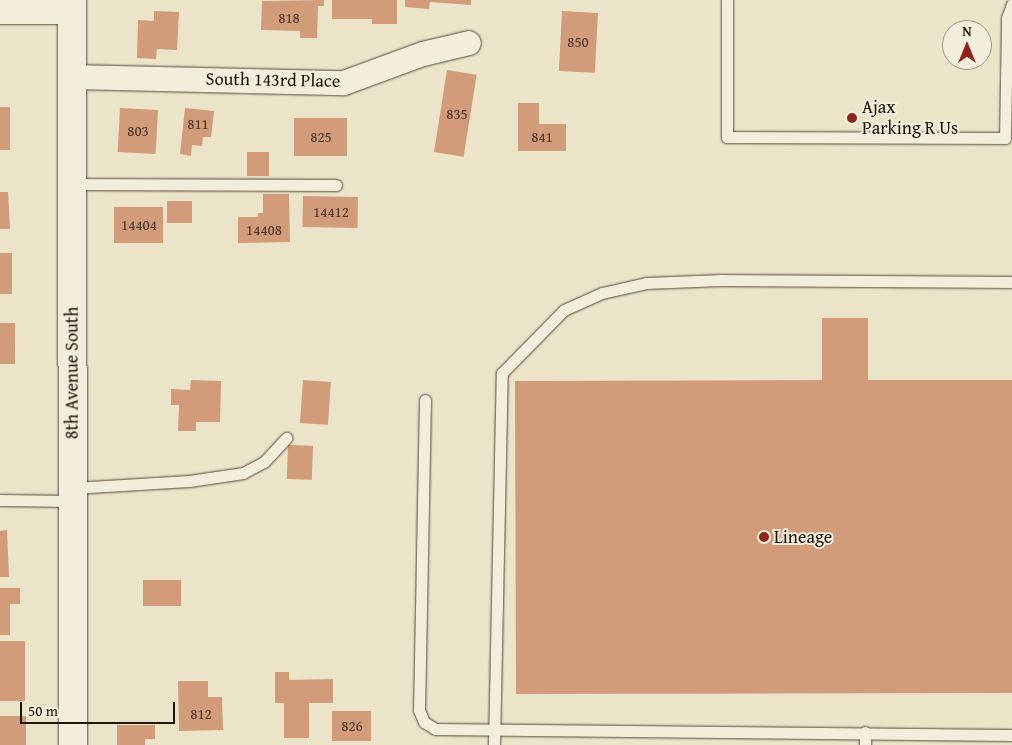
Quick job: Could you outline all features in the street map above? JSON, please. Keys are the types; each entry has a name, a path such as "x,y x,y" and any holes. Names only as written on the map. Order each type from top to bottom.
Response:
{"street":[{"path":"0,12 72,6"},
{"name":"8th Avenue South","path":"72,6 73,745"},
{"name":"South 143rd Place","path":"72,78 344,83 423,54 469,43"}],"lane":[{"path":"727,0 728,137 1005,138 1007,18 1012,4"},
{"path":"72,184 336,185"},
{"path":"494,745 502,373 564,310 602,294 646,283 722,280 1012,282"},
{"path":"425,400 419,710 424,722 435,729 1012,735"},
{"path":"0,500 73,494 243,473 264,462 286,438"},
{"path":"864,745 865,732"}],"building":[{"path":"324,0 324,6 318,6 317,38 300,38 300,31 261,30 262,1"},
{"path":"332,0 397,0 397,24 372,24 372,19 332,19"},
{"path":"405,0 471,0 471,5 430,2 429,9 405,7"},
{"path":"154,11 179,12 177,50 157,49 156,59 137,58 138,20 154,21"},
{"path":"562,11 598,13 595,73 559,71"},
{"path":"447,70 477,75 464,157 434,152"},
{"path":"518,103 539,103 539,124 566,124 566,151 518,151"},
{"path":"0,107 10,107 10,150 0,150"},
{"path":"120,108 158,110 156,154 118,152"},
{"path":"185,108 214,111 211,137 203,137 202,146 192,145 191,156 180,154"},
{"path":"294,118 347,118 347,156 294,156"},
{"path":"247,152 269,152 269,176 247,176"},
{"path":"0,192 8,192 10,229 0,229"},
{"path":"263,194 289,194 290,242 238,243 238,217 258,217 258,213 263,213"},
{"path":"303,196 358,197 357,228 302,227"},
{"path":"167,201 192,201 192,223 167,223"},
{"path":"114,207 163,207 163,243 114,243"},
{"path":"0,253 12,253 12,294 0,294"},
{"name":"Lineage","path":"822,318 868,318 868,380 1012,380 1012,693 516,694 515,381 822,380"},
{"path":"0,323 15,323 15,364 0,364"},
{"path":"191,380 221,381 220,422 196,422 196,431 178,431 179,405 171,405 171,389 190,390"},
{"path":"303,380 331,382 328,425 300,423"},
{"path":"288,445 313,446 312,480 287,479"},
{"path":"7,530 9,577 0,577 0,531"},
{"path":"143,580 181,580 181,606 143,606"},
{"path":"0,588 20,588 20,604 10,604 10,635 0,635"},
{"path":"0,641 25,641 25,701 0,701"},
{"path":"275,672 289,672 289,680 333,679 333,703 309,703 309,738 284,738 284,703 275,703"},
{"path":"178,681 208,681 208,697 222,697 223,730 179,731"},
{"path":"332,711 371,711 371,741 332,741"},
{"path":"0,716 26,716 26,745 0,745"},
{"path":"117,725 155,725 155,739 145,739 145,745 117,745"}],"place":[{"name":"Ajax Parking R Us","path":"852,118"},
{"name":"Lineage","path":"764,537"}]}
